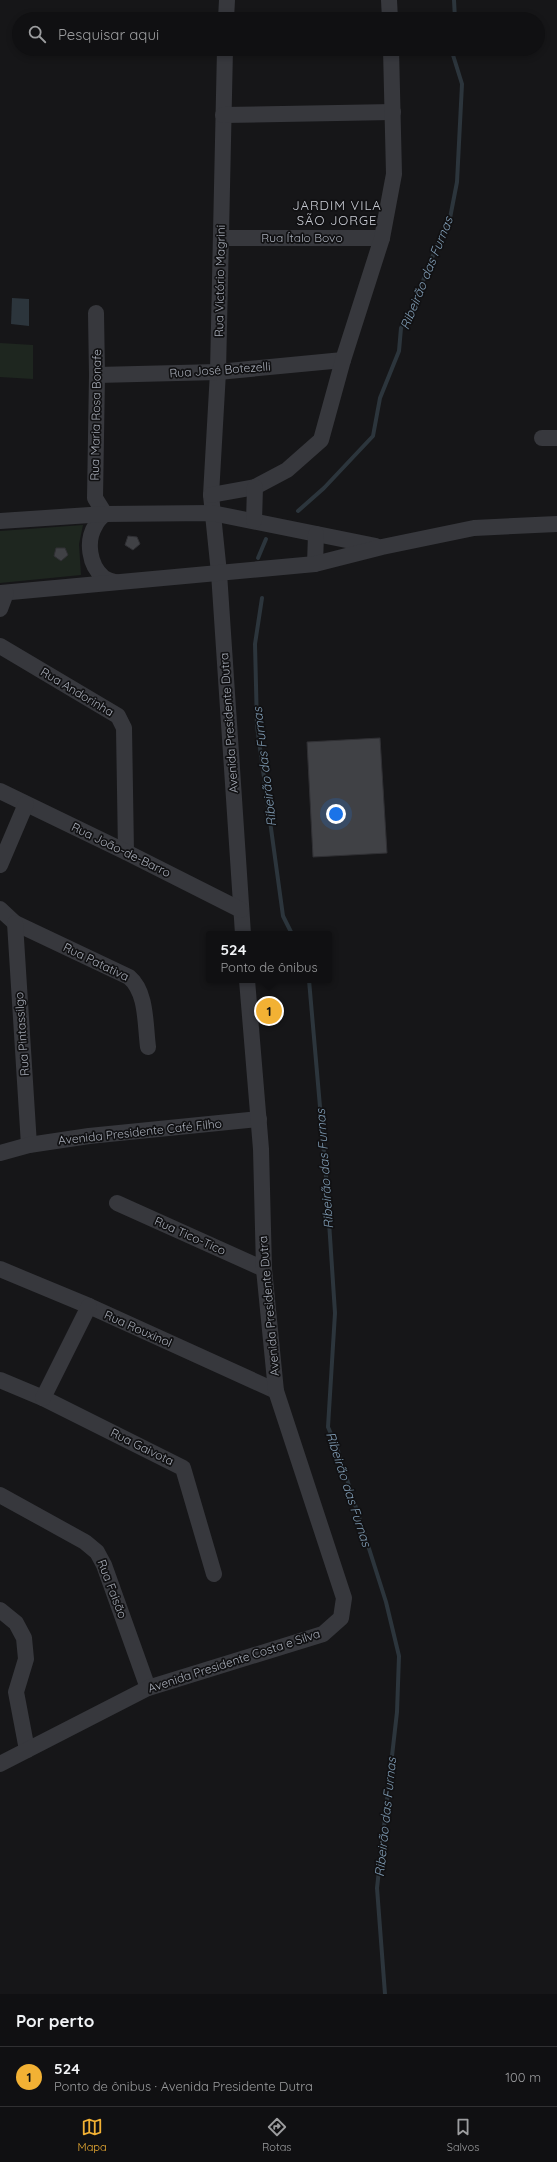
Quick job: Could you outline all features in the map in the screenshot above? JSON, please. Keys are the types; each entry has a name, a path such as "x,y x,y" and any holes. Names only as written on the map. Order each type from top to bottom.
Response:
{"street":[{"path":"226,12 227,0"},
{"path":"389,0 390,12"},
{"name":"Rua Victório Magrini","path":"212,513 211,495 218,372 225,56"},
{"path":"211,495 255,487 287,470 321,440 343,360 382,238 394,174 391,56"},
{"path":"223,115 393,112"},
{"name":"Rua Ítalo Bovo","path":"221,238 382,238"},
{"name":"Rua Maria Rosa Bonafe","path":"96,313 97,375 95,498 105,514"},
{"name":"Rua José Botezelli","path":"97,375 218,372 343,360"},
{"path":"254,521 255,487"},
{"path":"0,521 105,514 212,513 382,547"},
{"name":"Avenida Presidente Dutra","path":"212,513 219,573 243,931"},
{"path":"105,514 95,525 90,542 91,554 96,567 104,578 115,582"},
{"path":"0,609 3,593 315,564 382,547 474,528 557,524"},
{"path":"315,564 316,534"},
{"name":"Rua Andorinha","path":"0,646 118,716 124,728 126,852"},
{"name":"Rua João-de-Barro","path":"0,791 241,910"},
{"path":"0,865 26,804"},
{"name":"Rua Patativa","path":"0,909 15,922 129,976 136,983 140,993 148,1047"},
{"name":"Rua Pintassilgo","path":"15,922 25,1146"},
{"name":"Avenida Presidente Dutra","path":"247,983 259,1119 264,1269 276,1391 344,1598"},
{"name":"Avenida Presidente Café Filho","path":"0,1153 25,1146 89,1136 259,1119"},
{"name":"Avenida Presidente Café Filho","path":"0,1140 25,1146"},
{"name":"Rua Tico-Tico","path":"117,1203 264,1269"},
{"name":"Rua Rouxinol","path":"0,1269 89,1306 276,1391"},
{"path":"43,1398 89,1306"},
{"name":"Rua Gaivota","path":"0,1380 43,1398 183,1468 214,1574"},
{"name":"Rua Faisão","path":"0,1495 85,1542 97,1552 104,1564 148,1688"},
{"name":"Avenida Presidente Costa e Silva","path":"0,1764 148,1688 323,1634 341,1618 344,1598"},
{"path":"0,1610 16,1623 24,1638 26,1659 16,1692 28,1750"}],"shaded area":[{"path":"12,298 29,299 29,326 11,324"},
{"path":"0,343 33,345 33,379 0,377"},
{"path":"83,525 79,544 81,575 0,583 0,531"}],"building":[{"path":"128,536 137,537 140,544 133,550 125,545"},
{"path":"56,548 65,548 68,555 61,561 54,556"},
{"path":"380,738 387,853 313,857 307,742"}],"waterway":[{"name":"Ribeirão das Furnas","path":"454,0 455,12"},
{"name":"Ribeirão das Furnas","path":"298,511 324,488 373,436 380,398 399,351 401,328 411,312 437,245 450,218 457,182 462,84 453,56"},
{"name":"Ribeirão das Furnas","path":"258,558 266,539"},
{"name":"Ribeirão das Furnas","path":"262,598 255,644 257,726 283,916 290,931"},
{"name":"Ribeirão das Furnas","path":"309,983 326,1176 335,1313 328,1427 337,1448 386,1602 399,1656 397,1712 377,1888 385,1994"}],"place":[{"name":"524","path":"269,1011"}],"district":[{"name":"JARDIM VILA SÃO JORGE","path":"337,212"}]}
